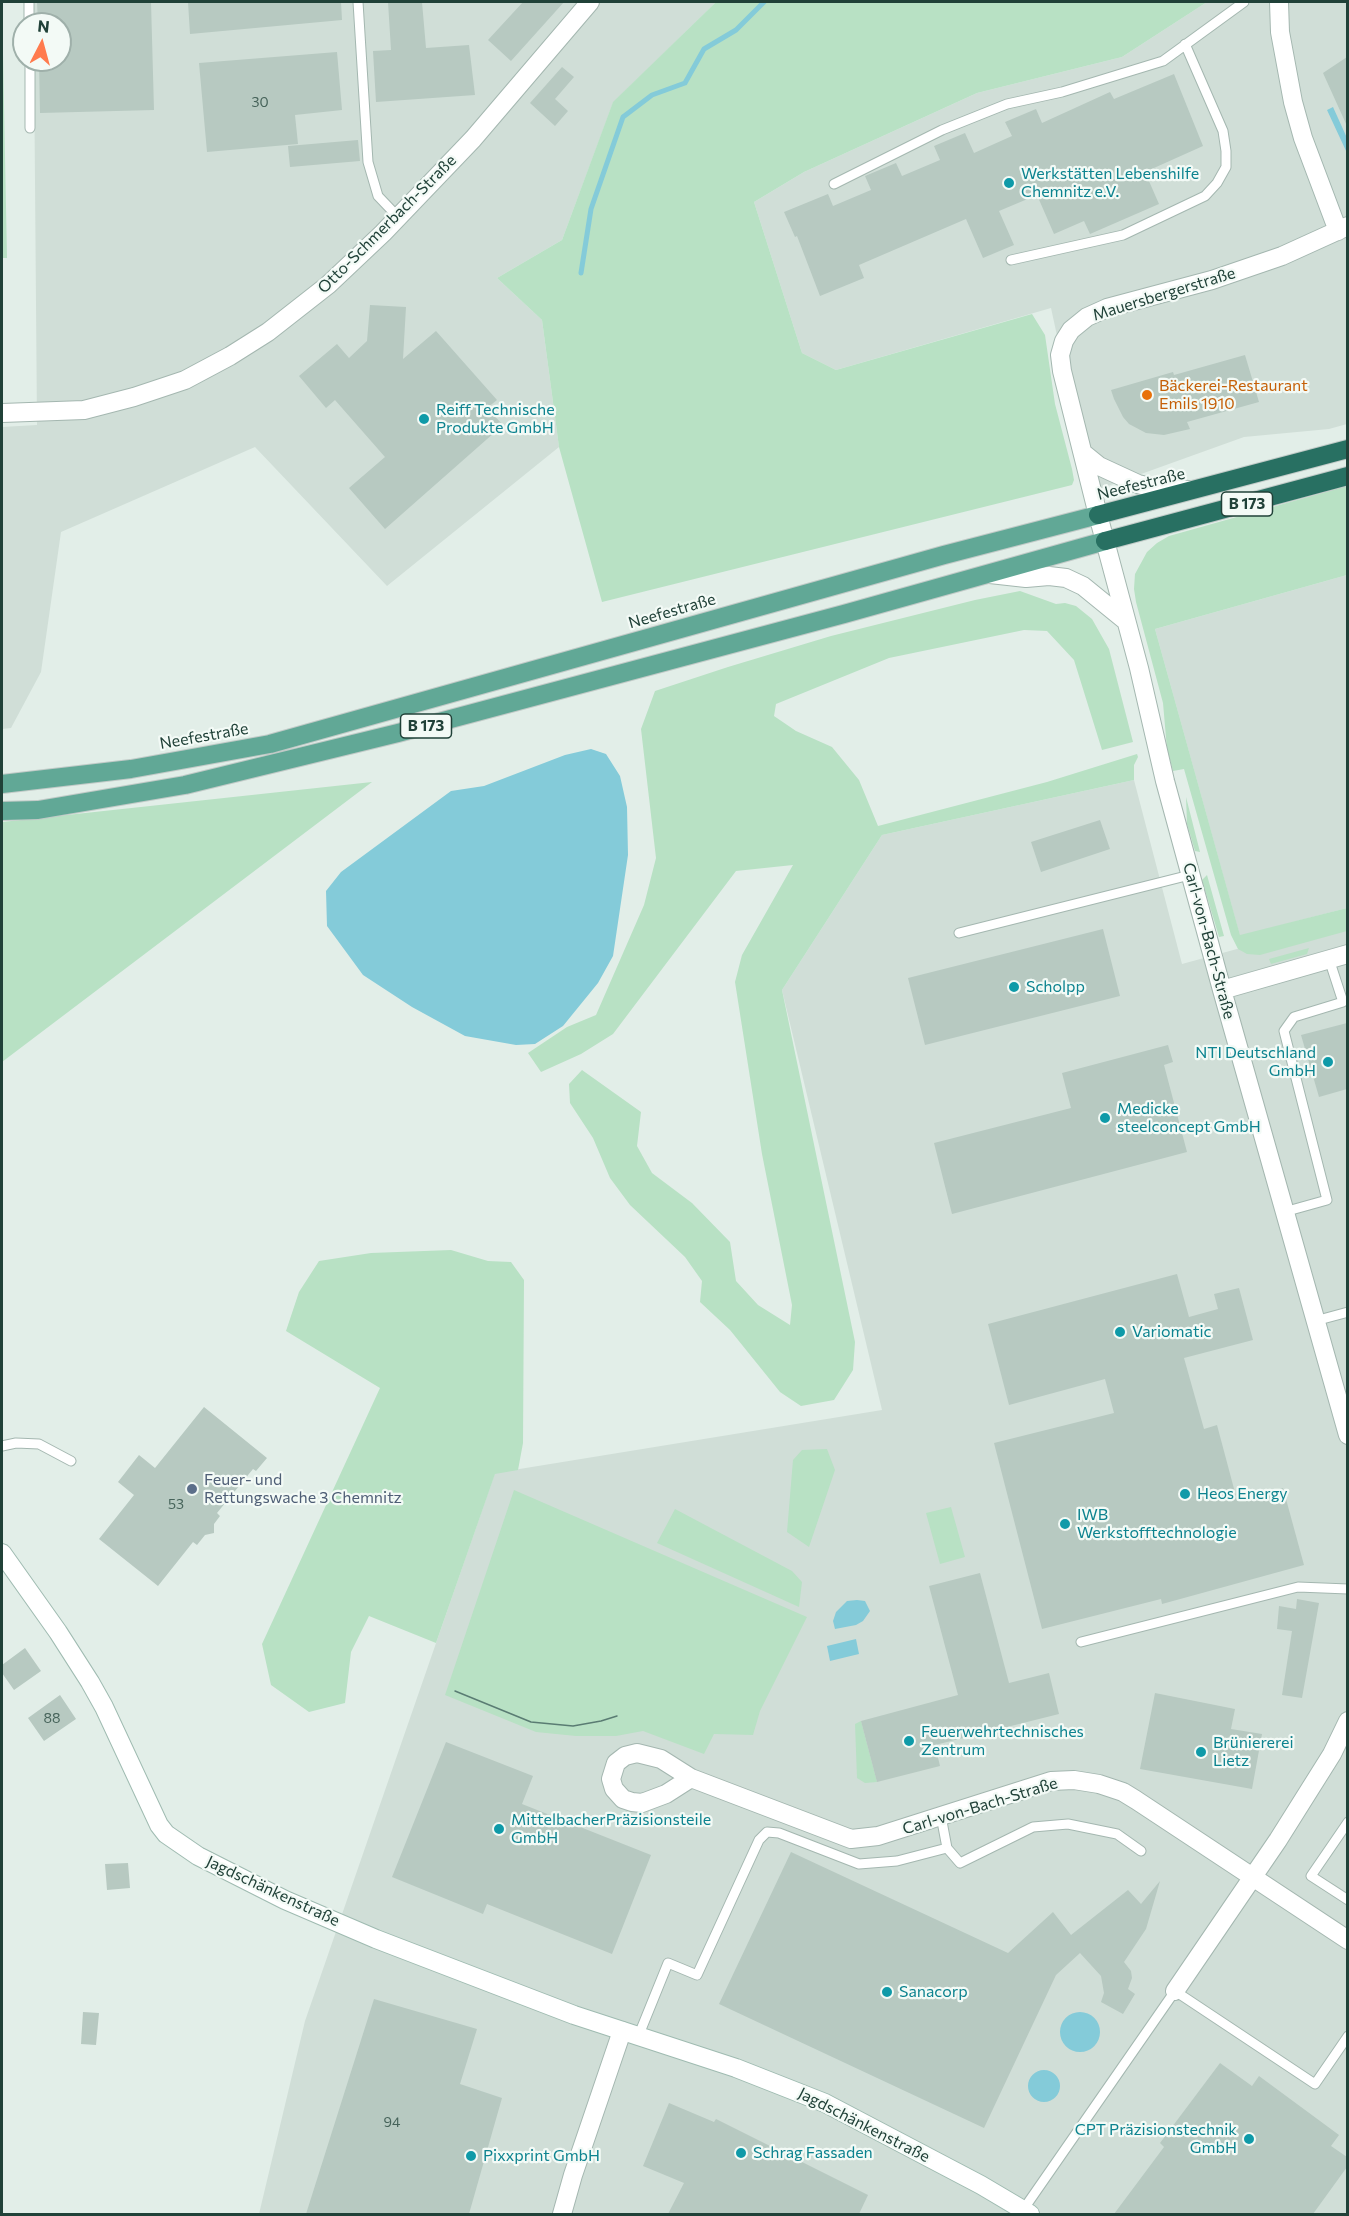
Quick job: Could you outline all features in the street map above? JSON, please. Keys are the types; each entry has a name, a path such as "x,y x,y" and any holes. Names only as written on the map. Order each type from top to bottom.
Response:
{"highway":[{"name":"Neefestraße","path":"1098,515 1347,449"},
{"name":"B 173","path":"1105,541 1347,476"}],"main road":[{"name":"Neefestraße","path":"2,784 131,769 270,744 921,562 1098,515"},
{"name":"B 173","path":"2,811 38,810 185,785 410,730 1105,541"}],"street":[{"name":"Otto-Schmerbach-Straße","path":"2,413 84,410 134,398 185,380 268,332 328,285 398,217 473,139 590,2"},
{"name":"Mauersbergerstraße","path":"1098,515 1062,371 1060,355 1064,341 1071,330 1088,317 1107,308 1212,280 1282,256 1343,229 1304,138 1293,102 1280,32 1279,2"},
{"path":"1083,453 1099,466 1138,484 1154,488 1196,490"},
{"name":"Carl-von-Bach-Straße","path":"1098,515 1190,874 1347,1435"},
{"path":"990,574 1026,578 1049,576 1066,578 1083,586 1126,621"},
{"path":"1222,990 1347,954"},
{"name":"Jagdschänkenstraße","path":"2,1553 90,1682 117,1734 151,1811 166,1834 220,1869 285,1900 447,1966 630,2034 736,2068 825,2103 981,2185 1027,2212"},
{"path":"1175,1991 1254,1877 1332,1754 1347,1721"},
{"name":"Carl-von-Bach-Straße","path":"691,1778 851,1839 878,1836 1051,1781 1074,1780 1099,1784 1123,1792 1136,1800 1347,1940"},
{"path":"562,2214 573,2175 630,2034"}],"lane":[{"path":"358,2 368,162 378,196 398,217"},
{"path":"834,184 942,130 1006,104 1062,92 1163,61 1244,2"},
{"path":"1011,260 1123,236 1205,196 1217,183 1226,167 1223,131 1185,44"},
{"path":"30,72 30,128"},
{"path":"959,933 1190,874"},
{"path":"1284,1212 1327,1200 1284,1032 1294,1017 1343,1002 1329,959"},
{"path":"1315,1321 1347,1312"},
{"path":"2,1446 16,1443 39,1444 71,1461"},
{"path":"1081,1642 1298,1587 1347,1589"},
{"path":"941,1816 947,1848 960,1863 1033,1827 1068,1824 1118,1834 1141,1851"},
{"path":"1347,1822 1311,1876 1347,1900"},
{"path":"630,2034 668,1963 697,1975 759,1840 767,1832 779,1833 859,1864 897,1861 947,1848"},
{"path":"1027,2212 1175,1991 1315,2084 1347,2036"}],"shaded area":[{"path":"34,2 716,2 613,103 562,240 497,278 542,320 559,447 387,586 255,447 61,532 41,672 11,728 2,729 2,427 37,425 34,72 72,72 72,12 34,12"},
{"path":"1207,2 1347,2 1347,424 1329,429 1244,437 1091,492 1051,308 836,370 802,353 754,202 804,172 977,93 1122,57"},
{"path":"1347,575 1347,908 1240,936 1155,629"},
{"path":"1134,780 1182,964 1347,919 1347,2214 259,2214 305,2021 495,1473 882,1410 782,990 882,835"}],"green space":[{"path":"2,2 7,258 2,258"},
{"path":"716,2 1207,2 1122,57 977,93 804,172 754,202 802,353 836,370 1032,314 1045,335 1055,404 1074,480 1072,485 602,602 559,447 542,320 497,278 562,240 613,102"},
{"path":"1347,486 1347,575 1155,629 1240,935 1347,908 1347,931 1260,955 1247,954 1238,949 1231,935 1184,769 1173,771 1167,749 1163,703 1136,602 1135,574 1147,552 1169,536"},
{"path":"1020,591 1056,604 1065,603 1076,606 1092,619 1109,649 1133,742 1102,750 1074,660 1047,631 1024,630 889,658 776,704 774,716 796,731 832,747 859,780 878,826 1047,782 1137,754 1138,757 1134,765 1134,780 882,835 782,990 855,1342 853,1370 834,1400 801,1406 780,1392 730,1330 700,1302 702,1281 685,1257 630,1205 610,1178 593,1138 570,1103 569,1084 582,1070 641,1112 637,1146 652,1173 692,1203 730,1242 736,1281 758,1305 790,1325 792,1305 762,1154 735,982 742,955 793,865 736,871 613,1034 581,1054 541,1072 528,1053 567,1027 596,1015 644,905 656,858 641,729 655,691 831,636"},
{"path":"372,782 2,1062 2,822"},
{"path":"1186,797 1200,852 1195,851 1187,824"},
{"path":"1207,875 1224,936 1219,937 1202,880"},
{"path":"1309,948 1307,954 1271,964 1269,959"},
{"path":"451,1250 488,1261 511,1262 524,1280 523,1443 518,1470 495,1474 436,1643 369,1616 351,1652 345,1703 309,1712 271,1685 262,1644 380,1388 286,1331 299,1292 319,1261 371,1253"},
{"path":"827,1449 835,1470 809,1547 787,1532 793,1460 802,1450"},
{"path":"514,1490 807,1617 760,1711 753,1735 714,1734 704,1754 643,1731 616,1736 576,1736 536,1732 445,1695"},
{"path":"951,1507 965,1557 940,1564 926,1513"},
{"path":"675,1509 792,1571 802,1582 799,1607 657,1543"},
{"path":"861,1721 877,1782 865,1783 857,1778 855,1724"}],"water":[{"path":"1333,107 1347,138 1347,153 1327,110"},
{"path":"591,749 606,754 620,776 627,807 628,855 613,956 598,983 563,1026 535,1044 516,1045 465,1036 412,1007 363,975 327,926 326,891 341,872 451,791 484,786 565,755"},
{"path":"847,1601 865,1601 870,1611 863,1621 856,1625 835,1629 833,1621 836,1612"},
{"path":"856,1639 859,1654 830,1661 827,1646"},
{"path":"1080,2012 1088,2013 1094,2018 1099,2024 1099,2040 1094,2046 1088,2051 1080,2052 1072,2051 1066,2046 1061,2040 1060,2032 1061,2024 1066,2018 1072,2013"},
{"path":"1044,2070 1055,2075 1060,2086 1055,2097 1044,2102 1033,2097 1028,2086 1033,2075"}],"building":[{"path":"37,2 151,2 154,110 40,113 39,72 72,72 72,12 37,12"},
{"path":"188,2 341,2 342,20 190,34"},
{"path":"388,2 422,2 426,48 469,45 475,95 376,102 373,51 391,50"},
{"path":"523,2 564,2 511,61 488,40"},
{"path":"337,52 342,110 295,115 298,144 207,152 199,63"},
{"path":"1347,57 1347,126 1323,73"},
{"path":"562,67 574,77 555,99 568,111 555,126 530,103"},
{"name":"Werkstätten Lebenshilfe Chemnitz e.V.","path":"1174,74 1203,146 1145,172 1159,204 1090,234 1084,221 1054,234 1037,195 999,211 1014,245 983,258 966,219 859,265 864,278 820,296 797,236 795,237 784,212 828,194 833,206 871,190 865,176 896,163 902,176 940,160 934,146 965,133 974,153 1012,136 1005,122 1036,109 1042,123 1110,92 1114,99"},
{"path":"358,140 360,161 290,167 288,146"},
{"name":"Reiff Technische Produkte GmbH","path":"370,305 406,307 403,359 436,331 497,400 487,408 503,425 385,529 349,488 385,457 335,400 326,408 299,376 337,344 349,358 367,341"},
{"path":"1245,355 1259,402 1187,422 1190,429 1164,435 1146,433 1129,424 1123,417 1111,390 1173,372 1174,375"},
{"path":"1100,820 1110,849 1041,872 1031,842"},
{"name":"Scholpp","path":"1103,929 1120,996 925,1045 908,978"},
{"name":"NTI Deutschland GmbH","path":"1347,1023 1347,1089 1319,1097 1301,1035"},
{"name":"Medicke steelconcept GmbH","path":"1168,1045 1173,1062 1164,1065 1187,1152 952,1214 934,1143 1071,1108 1062,1073"},
{"path":"1177,1274 1189,1317 1218,1309 1214,1294 1239,1288 1253,1340 1184,1358 1204,1429 1217,1425 1237,1500 1283,1488 1304,1565 1162,1604 1161,1599 1042,1629 994,1443 1114,1413 1105,1379 1009,1405 988,1324"},
{"path":"204,1407 267,1458 256,1471 253,1469 217,1513 220,1516 214,1524 214,1533 205,1535 197,1545 193,1542 158,1586 99,1539 134,1495 118,1482 139,1455 155,1468"},
{"path":"980,1573 1009,1683 1049,1673 1059,1714 935,1745 940,1766 877,1782 861,1721 958,1695 929,1586"},
{"path":"1297,1599 1319,1603 1302,1698 1282,1695 1292,1631 1277,1629 1279,1606 1296,1609"},
{"path":"25,1648 41,1671 14,1690 2,1673 2,1665"},
{"name":"Brüniererei Lietz","path":"1155,1693 1235,1709 1231,1729 1262,1734 1252,1789 1140,1769"},
{"path":"60,1695 76,1719 44,1741 28,1718"},
{"name":"MittelbacherPräzisionsteile GmbH","path":"446,1742 533,1776 522,1804 651,1855 612,1954 487,1904 483,1914 392,1877"},
{"name":"Sanacorp","path":"791,1852 1008,1953 1053,1912 1071,1935 1128,1890 1141,1904 1160,1881 1146,1929 1124,1962 1131,1971 1132,1978 1128,1989 1135,1994 1123,2014 1101,2002 1104,1993 1101,1976 1080,1953 1056,1975 984,2128 719,2004"},
{"path":"128,1863 130,1888 107,1890 105,1864"},
{"path":"374,1999 477,2029 460,2084 502,2098 469,2214 306,2214"},
{"path":"83,2012 99,2013 96,2045 81,2044"},
{"name":"CPT Präzisionstechnik GmbH","path":"1220,2063 1252,2086 1259,2076 1339,2135 1331,2146 1347,2157 1347,2167 1313,2214 1114,2214 1164,2147 1160,2143"},
{"name":"Schrag Fassaden","path":"669,2103 714,2122 716,2119 868,2195 859,2214 668,2214 684,2183 643,2166"}],"waterway":[{"path":"581,273 591,209 623,117 652,95 685,83 704,49 736,30 764,2"}],"tram line":[{"path":"455,1691 531,1722 573,1726 617,1716"}],"place":[{"name":"Werkstätten Lebenshilfe Chemnitz e.V.","path":"1009,183"},
{"name":"Bäckerei-Restaurant Emils 1910","path":"1147,395"},
{"name":"Reiff Technische Produkte GmbH","path":"424,419"},
{"name":"Scholpp","path":"1014,987"},
{"name":"NTI Deutschland GmbH","path":"1328,1062"},
{"name":"Medicke steelconcept GmbH","path":"1105,1118"},
{"name":"Variomatic","path":"1120,1332"},
{"name":"Feuer- und Rettungswache 3 Chemnitz","path":"192,1489"},
{"name":"Heos Energy","path":"1185,1494"},
{"name":"IWB Werkstofftechnologie","path":"1065,1524"},
{"name":"Feuerwehrtechnisches Zentrum","path":"909,1741"},
{"name":"Brüniererei Lietz","path":"1201,1752"},
{"name":"MittelbacherPräzisionsteile GmbH","path":"499,1829"},
{"name":"Sanacorp","path":"887,1992"},
{"name":"CPT Präzisionstechnik GmbH","path":"1249,2139"},
{"name":"Schrag Fassaden","path":"741,2153"},
{"name":"Pixxprint GmbH","path":"471,2156"}]}
